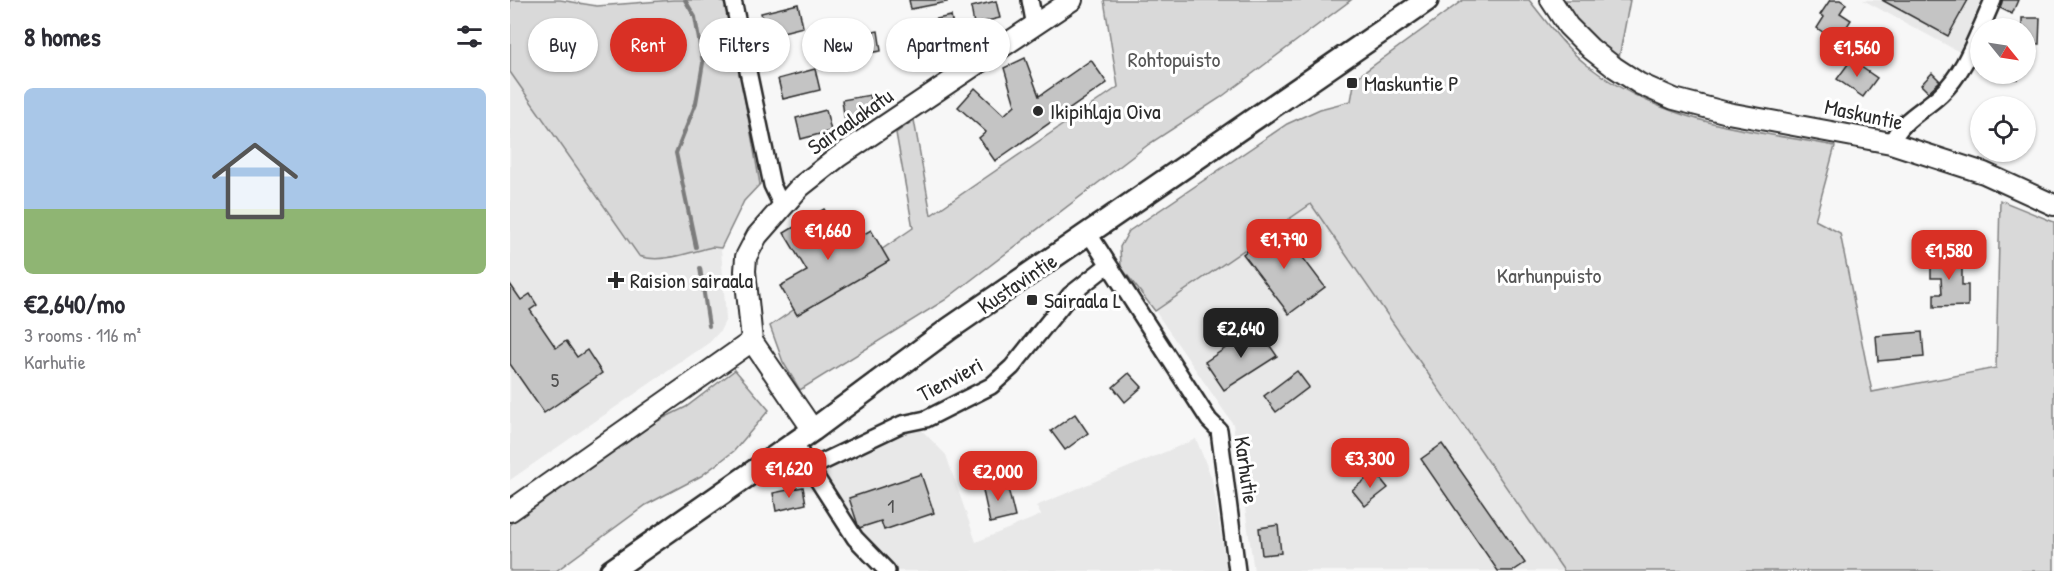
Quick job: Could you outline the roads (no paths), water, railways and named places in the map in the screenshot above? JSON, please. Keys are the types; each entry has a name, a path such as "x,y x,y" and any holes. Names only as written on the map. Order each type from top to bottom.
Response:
{"main road":[{"name":"Kustavintie","path":"611,571 794,443 949,329 1427,0"}],"street":[{"path":"733,0 772,185 782,206"},
{"path":"1030,0 1035,26"},
{"name":"Sairaalakatu","path":"813,429 752,340 745,272 746,257 757,236 800,187 838,157 1072,0"},
{"name":"Maskuntie","path":"1551,0 1568,26 1591,49 1640,84 1674,99 1728,113 1892,143 1978,171 2054,205"},
{"path":"1985,18 1993,0"},
{"path":"1892,143 1898,128 1949,85 1970,52"},
{"name":"Karhutie","path":"1089,234 1209,420 1219,430 1237,571"},
{"name":"Tienvieri","path":"810,468 902,424 926,419 991,386 1012,367 1070,295 1108,265"},
{"path":"510,511 752,340"},
{"path":"794,443 855,538 887,571"}],"waterway":[{"path":"685,0 695,17 703,63 696,103 676,153 696,247"},
{"path":"700,268 709,326"}],"place":[{"name":"Maskuntie P","path":"1352,83"},
{"name":"Ikipihlaja Oiva","path":"1038,111"},
{"name":"Raision sairaala","path":"616,280"},
{"name":"Sairaala L","path":"1032,300"}],"park label":[{"name":"Rohtopuisto","path":"1174,59"},
{"name":"Karhunpuisto","path":"1549,275"}]}
